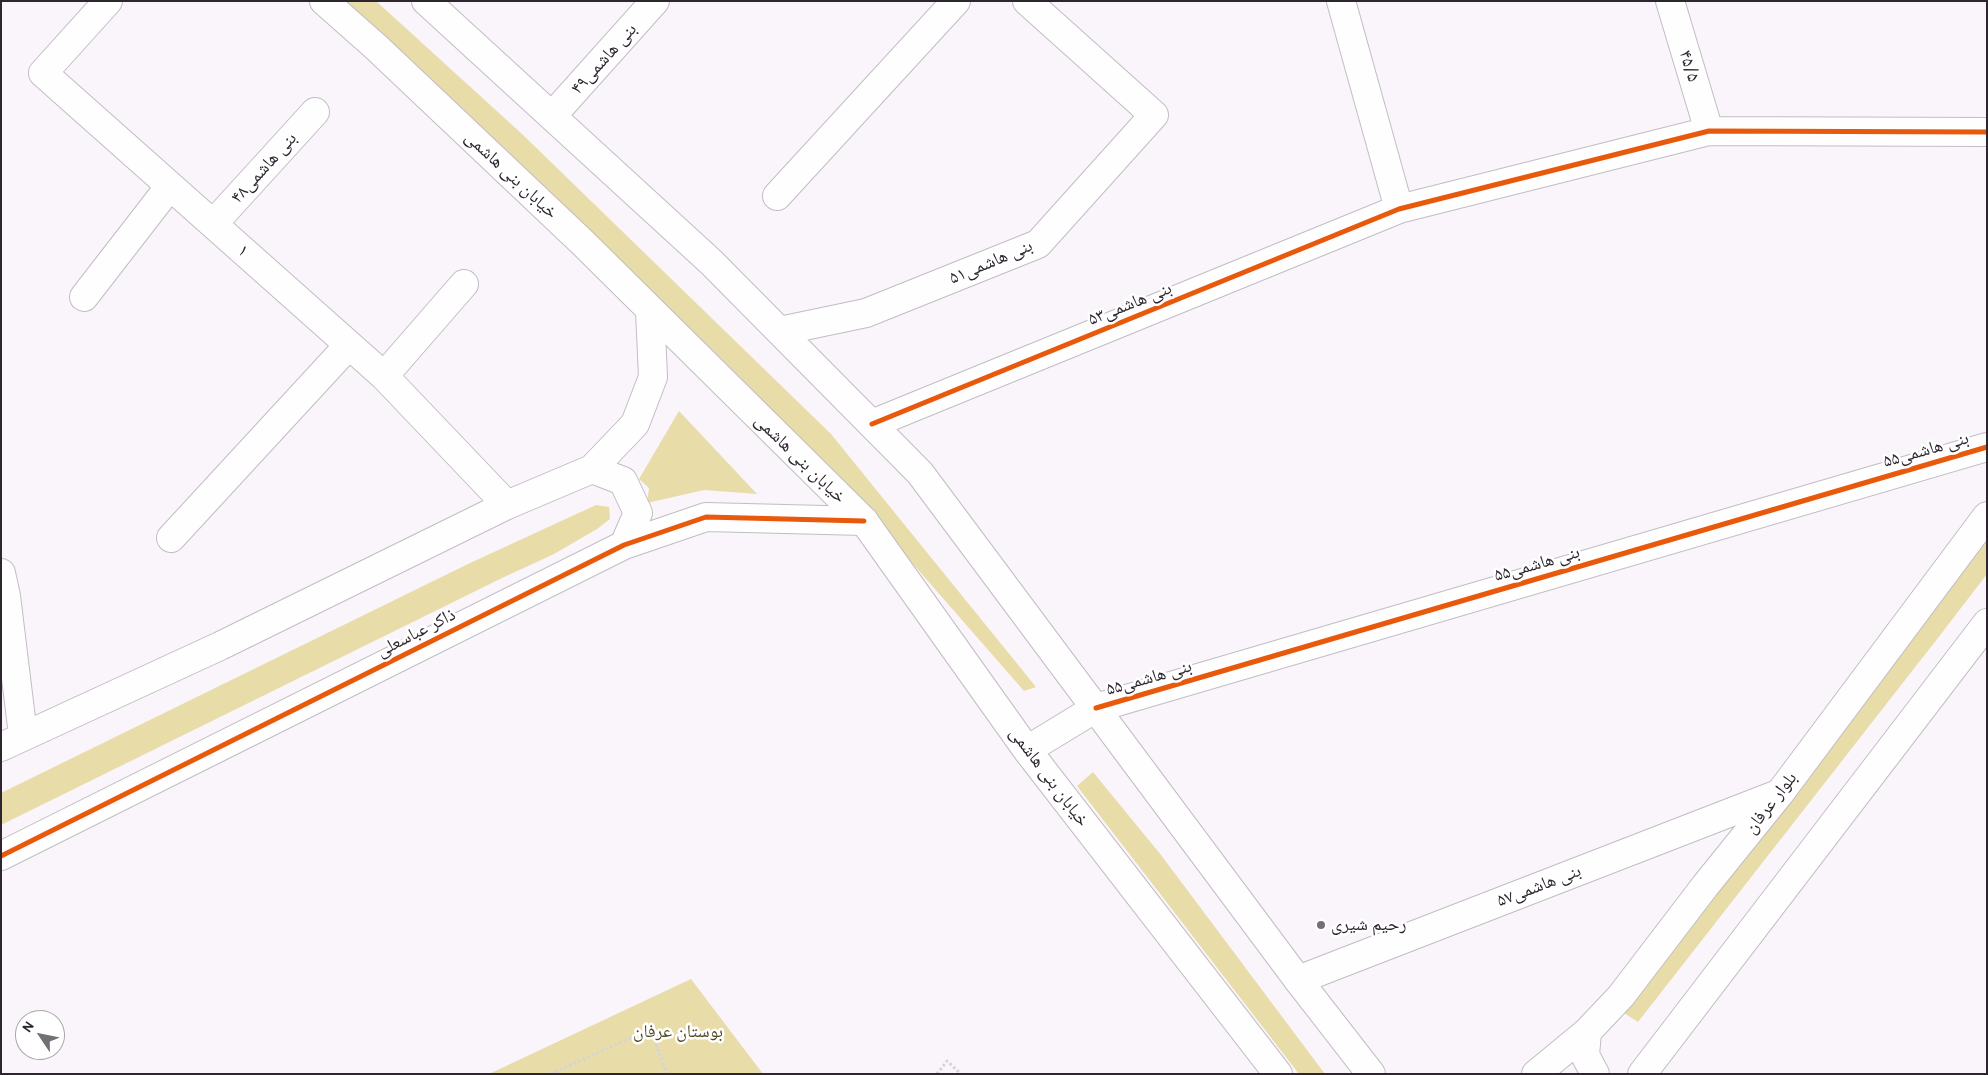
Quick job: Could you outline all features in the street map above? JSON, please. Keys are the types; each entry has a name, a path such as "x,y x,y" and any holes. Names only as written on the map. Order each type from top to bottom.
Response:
{"street":[{"name":"۱","path":"108,1 43,73 384,376 507,505"},
{"name":"خیابان بنی هاشمی","path":"324,1 376,47 582,242 864,521 1027,750 1278,1074"},
{"path":"426,1 711,262 920,473 1298,980 1371,1074"},
{"name":"بنی هاشمی۴۹","path":"552,116 656,1"},
{"path":"777,196 956,1"},
{"name":"بنی هاشمی۵۱","path":"780,332 866,313 1038,244 1154,115 1027,1"},
{"path":"1341,1 1398,209"},
{"name":"۴۵/۵","path":"1670,1 1709,131"},
{"name":"۴۸بنی هاشمی","path":"213,224 315,112"},
{"name":"بنی هاشمی۵۳","path":"872,424 1398,209 1709,131 1987,132"},
{"path":"84,297 170,186"},
{"path":"384,376 464,284"},
{"path":"3,589 12,741 220,646 507,505 592,470 635,424 653,377 650,311"},
{"path":"171,538 349,345"},
{"name":"بنی هاشمی۵۵","path":"1027,750 1096,708 1987,447"},
{"path":"592,470 623,481 638,513 624,545"},
{"name":"بلوار عرفان","path":"1536,1074 1587,1032 1621,996 1705,886 1780,793 1987,516"},
{"name":"ذاکر عباسعلی","path":"1,856 624,545 706,517 864,521"},
{"path":"1642,1074 1987,623"},
{"name":"بنی هاشمی۵۷","path":"1298,980 1780,793"},
{"path":"1587,1032 1585,1055 1595,1074"}],"path":[{"path":"550,1074 650,1029 667,1074"},
{"path":"938,1074 947,1061 961,1074"}],"green space":[{"path":"345,1 376,1 522,134 831,434 1036,687 1024,691 851,493 578,219"},
{"path":"679,411 757,494 704,490 647,503 649,488 639,479"},
{"path":"596,505 609,507 610,519 597,529 554,554 1,825 1,793 468,564"},
{"path":"1987,541 1987,574 1941,634 1638,1022 1624,1013"},
{"path":"1093,772 1161,855 1325,1074 1299,1074 1077,786"},
{"name":"بوستان عرفان","path":"691,979 763,1074 489,1074"}],"cycle path":[{"path":"872,424 1399,209 1709,131 1987,132"},
{"path":"1096,708 1987,447"},
{"path":"1,856 624,545 706,517 864,521"}],"place":[{"name":"رحیم شیری","path":"1321,925"}]}
